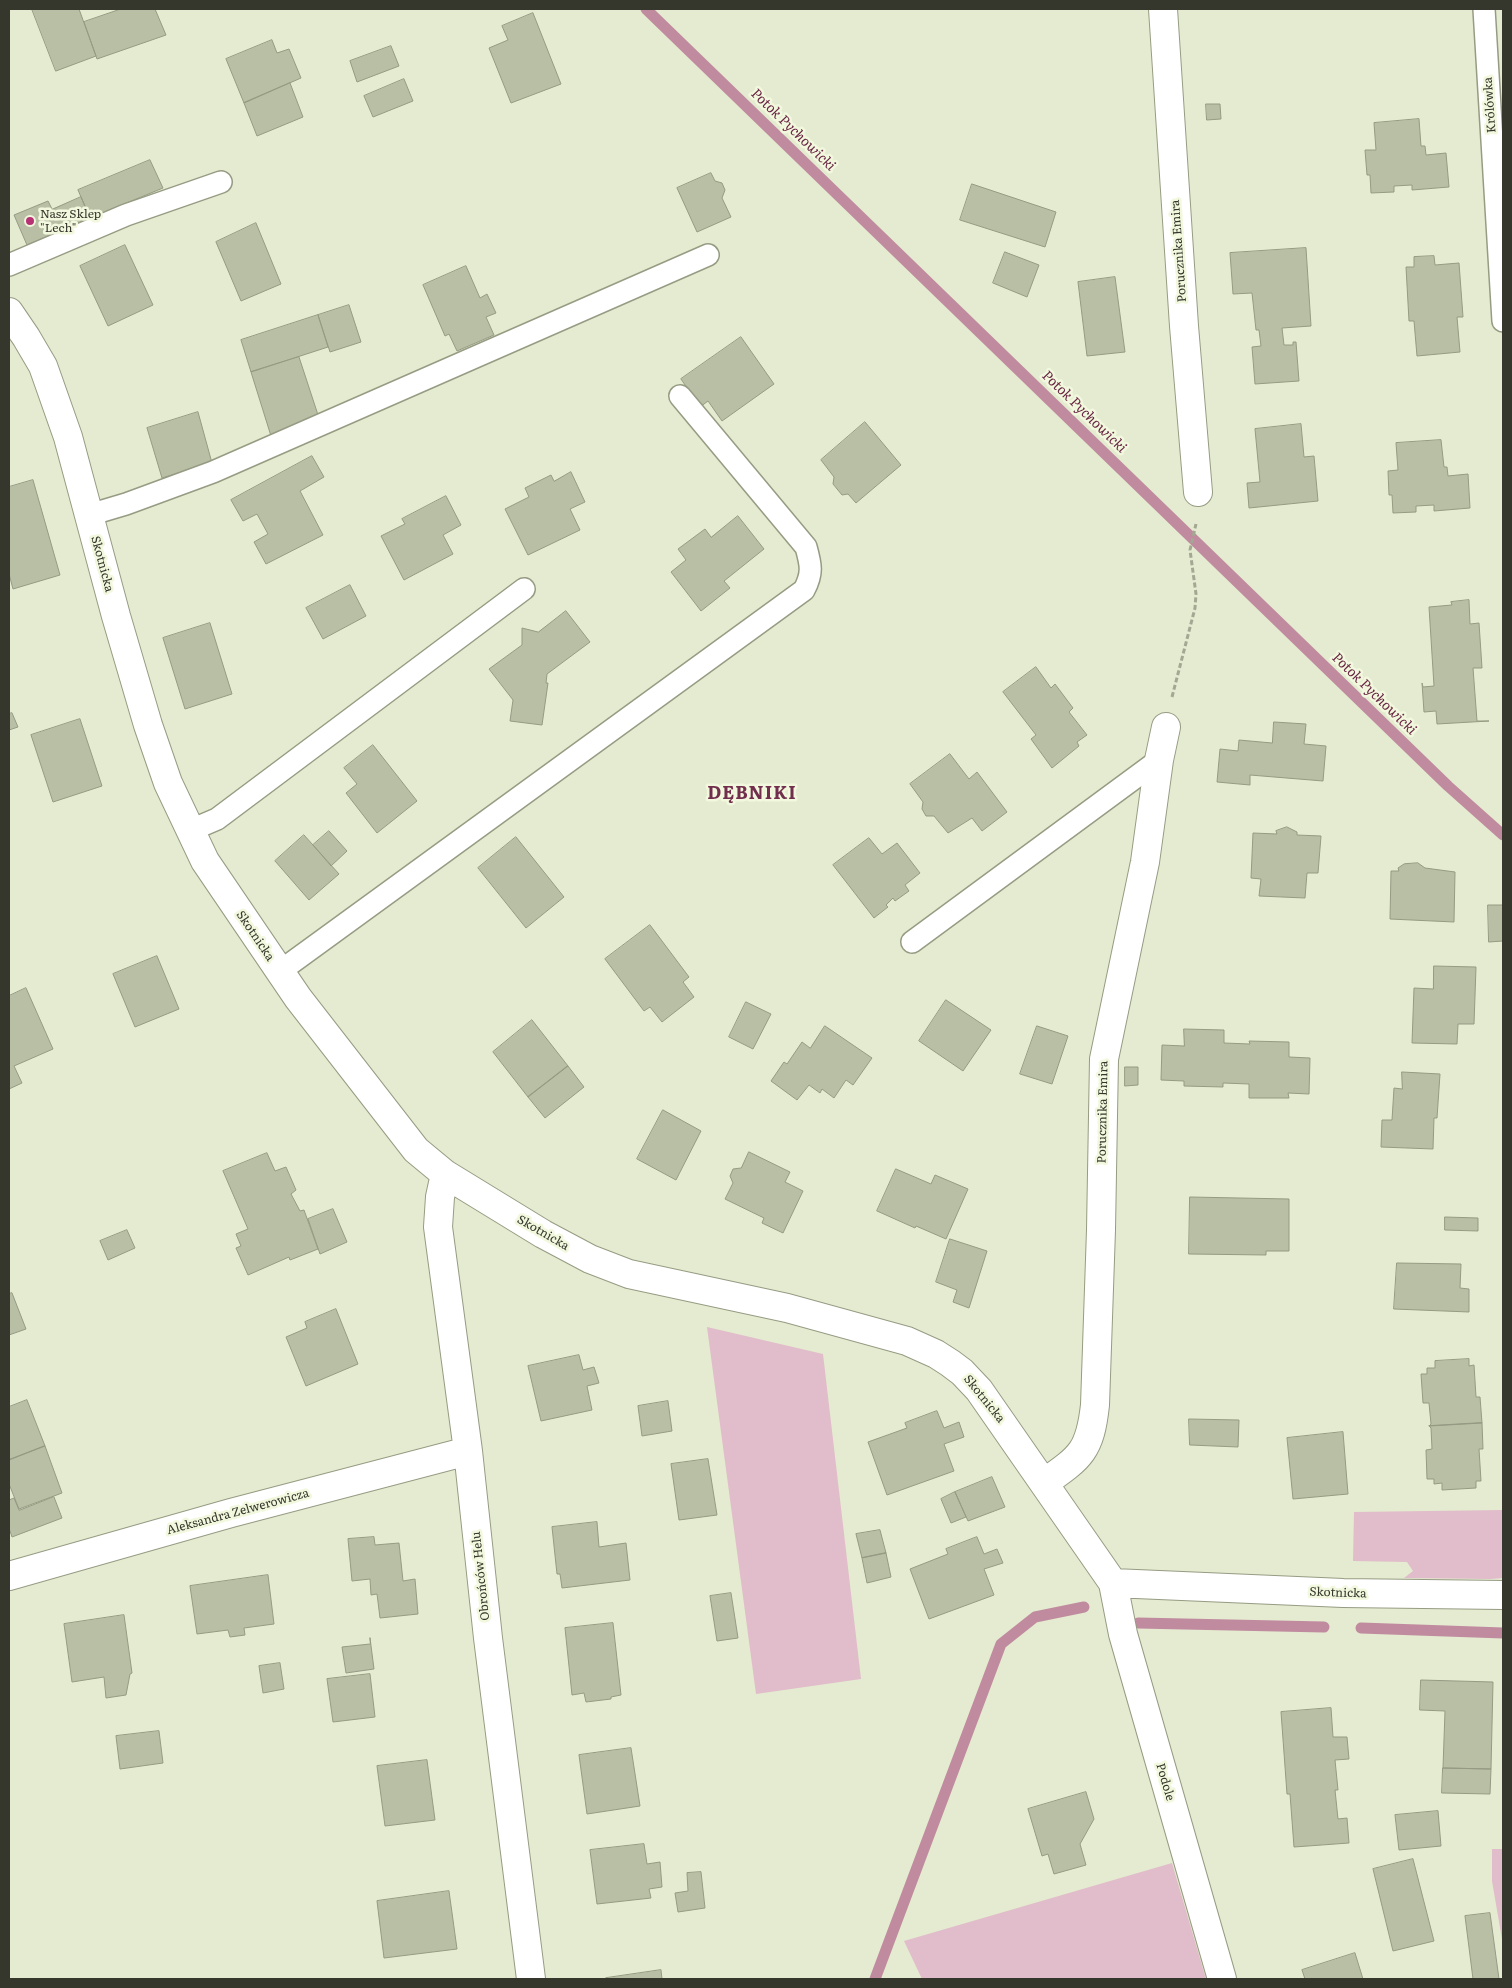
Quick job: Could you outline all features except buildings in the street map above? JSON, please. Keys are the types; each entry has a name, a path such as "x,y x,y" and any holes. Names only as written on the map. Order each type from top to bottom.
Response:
{"street":[{"name":"Porucznika Emira","path":"1163,9 1184,326 1198,492"},
{"name":"Skotnicka","path":"9,312 26,336 43,366 68,437 116,616 148,725 168,783 189,831 204,861 279,972 416,1150 446,1174 550,1239 603,1265 642,1277 796,1310 907,1341 936,1354 962,1372 979,1390 1113,1583 1353,1594 1503,1595"},
{"name":"Porucznika Emira","path":"1044,1483 1080,1454 1086,1445 1092,1426 1101,1230 1104,1059 1145,862 1159,760 1166,727"},
{"name":"Obrońców Helu","path":"446,1174 440,1197 438,1226 468,1451 488,1638 531,1979"},
{"name":"Aleksandra Zelwerowicza","path":"9,1576 231,1513 468,1451"},
{"name":"Podole","path":"1113,1583 1123,1634 1222,1979"}],"lane":[{"name":"Królówka","path":"1484,9 1503,321"},
{"path":"9,265 126,215 221,182"},
{"path":"89,515 126,504 213,472 708,256"},
{"path":"279,972 804,590 810,578 810,564 806,547 680,396"},
{"path":"189,831 217,819 524,589"},
{"path":"912,942 1159,760"}],"path":[{"path":"1166,727 1195,608 1196,594 1190,550 1196,525"}],"shaded area":[{"path":"707,1327 823,1354 861,1679 756,1694"},
{"path":"1503,1510 1503,1578 1404,1578 1413,1571 1407,1562 1353,1561 1354,1512"},
{"path":"1492,1849 1503,1849 1503,1945 1492,1881"},
{"path":"1172,1863 1206,1979 922,1979 904,1941"}],"waterway":[{"name":"Potok Pychowicki","path":"646,9 1448,786 1503,835"},
{"path":"875,1979 1001,1644 1035,1617 1084,1607"},
{"path":"1138,1623 1324,1627"},
{"path":"1361,1628 1503,1633"}],"place":[{"name":"Nasz Sklep \"Lech\"","path":"30,221"}],"district":[{"name":"DĘBNIKI","path":"752,794"}]}
